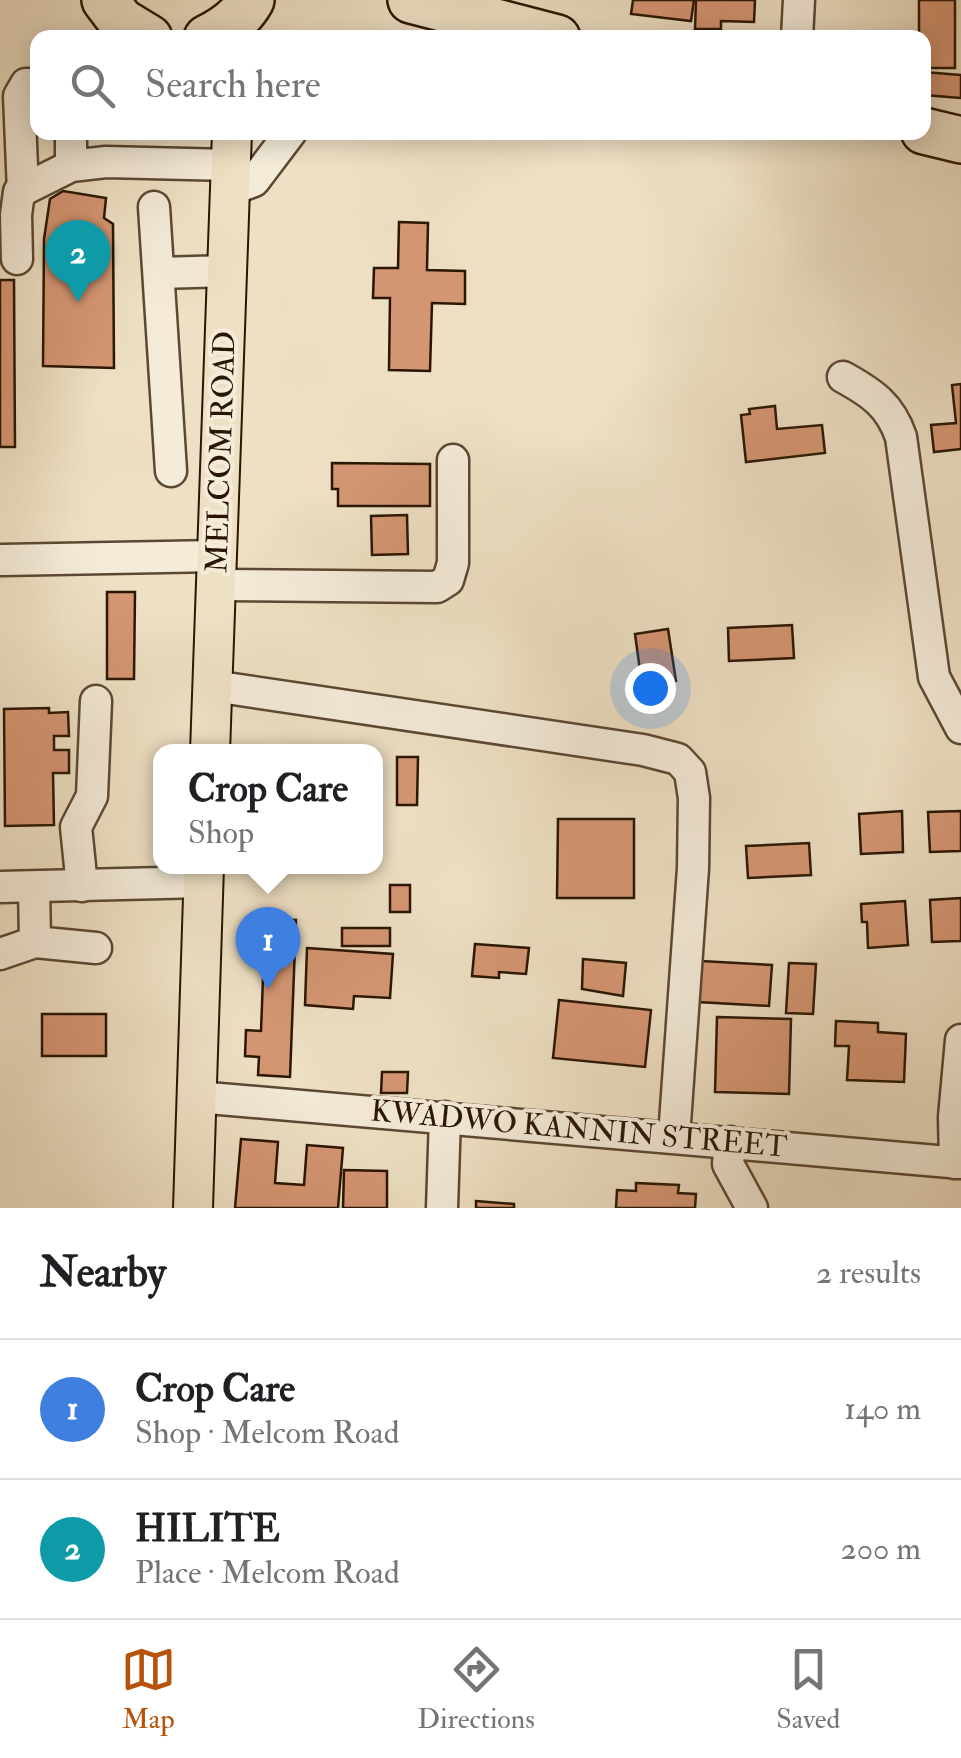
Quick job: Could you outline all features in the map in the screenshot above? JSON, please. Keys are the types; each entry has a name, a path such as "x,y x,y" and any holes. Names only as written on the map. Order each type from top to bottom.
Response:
{"highway":[{"path":"71,0 125,20"},
{"path":"411,0 526,30"},
{"path":"931,133 961,140"}],"main road":[{"name":"MELCOM ROAD","path":"210,744 228,272 228,155"},
{"path":"193,1208 204,874"}],"street":[{"path":"797,30 798,0"},
{"path":"23,190 19,96 30,84"},
{"path":"70,140 71,166"},
{"path":"17,259 20,192 71,166 228,155 254,181 285,140"},
{"path":"154,207 170,471"},
{"path":"159,273 228,272"},
{"path":"843,377 878,397 894,416 901,437 934,678 961,728"},
{"path":"2,560 438,587 448,580 453,563 453,460"},
{"path":"213,686 643,750 678,759 690,772 694,798 674,1138"},
{"path":"82,886 76,827 92,796 96,700"},
{"path":"0,887 82,886 204,874"},
{"path":"34,887 34,942"},
{"path":"0,954 34,942 96,948"},
{"path":"958,1163 954,1117 961,1040"},
{"name":"KWADWO KANNIN STREET","path":"197,1097 958,1163"},
{"path":"442,1208 445,1117"},
{"path":"730,1142 728,1164 752,1208"}],"building":[{"path":"633,0 694,0 691,21 631,14"},
{"path":"696,0 755,0 754,22 721,21 721,29 695,29"},
{"path":"919,0 955,0 955,68 931,68 931,30 919,30"},
{"path":"931,73 961,75 961,98 931,96"},
{"path":"63,191 106,198 104,218 113,224 114,368 43,366 44,239 50,199"},
{"path":"399,222 428,223 427,270 465,271 465,304 432,303 430,371 389,370 390,298 373,298 374,268 398,268"},
{"path":"0,280 14,280 15,447 0,447"},
{"path":"961,384 961,449 934,452 931,425 956,423 952,385"},
{"path":"775,406 777,429 822,425 825,453 746,462 741,415 750,414 749,409"},
{"path":"332,463 430,464 430,506 338,506 338,489 332,489"},
{"path":"407,515 408,554 372,555 371,516"},
{"path":"107,592 135,592 134,679 107,679"},
{"path":"792,625 794,658 729,661 728,628"},
{"path":"668,629 676,681 642,685 635,634"},
{"path":"49,708 49,713 68,712 69,736 54,736 54,750 69,750 69,773 53,773 54,825 5,826 4,709"},
{"path":"397,757 418,757 417,805 397,805"},
{"path":"902,811 903,852 861,854 859,814"},
{"path":"961,811 961,851 930,852 928,812"},
{"path":"558,819 634,819 634,898 557,898"},
{"path":"809,843 811,875 748,878 746,846"},
{"path":"390,885 410,885 410,912 390,912"},
{"path":"961,898 961,941 932,942 930,900"},
{"path":"905,901 908,945 868,948 867,922 862,922 861,904"},
{"path":"250,918 296,920 290,1077 258,1075 259,1057 245,1056 246,1030 261,1031 264,952 249,952"},
{"path":"342,928 390,928 390,946 342,946"},
{"path":"475,944 529,948 526,974 472,976"},
{"path":"307,948 393,954 390,998 354,996 353,1009 305,1005"},
{"path":"583,959 626,963 623,996 582,989"},
{"path":"701,961 772,965 769,1006 698,1002"},
{"path":"789,963 816,964 813,1014 786,1013"},
{"path":"559,1000 651,1010 645,1067 553,1058"},
{"path":"42,1014 106,1014 106,1056 42,1056"},
{"path":"717,1017 791,1019 789,1094 715,1092"},
{"path":"836,1021 878,1023 878,1032 906,1034 904,1082 847,1080 849,1046 835,1046"},
{"path":"382,1072 408,1072 407,1093 381,1093"},
{"path":"241,1139 278,1142 275,1183 304,1185 307,1145 343,1148 338,1208 235,1208"},
{"path":"344,1170 387,1171 387,1208 343,1208"},
{"path":"636,1183 679,1185 678,1193 696,1194 695,1208 616,1208 617,1190 636,1191"},
{"path":"476,1201 514,1204 514,1208 476,1208"}],"place":[{"name":"HILITE","path":"78,302"},
{"name":"Crop Care","path":"268,989"}]}
